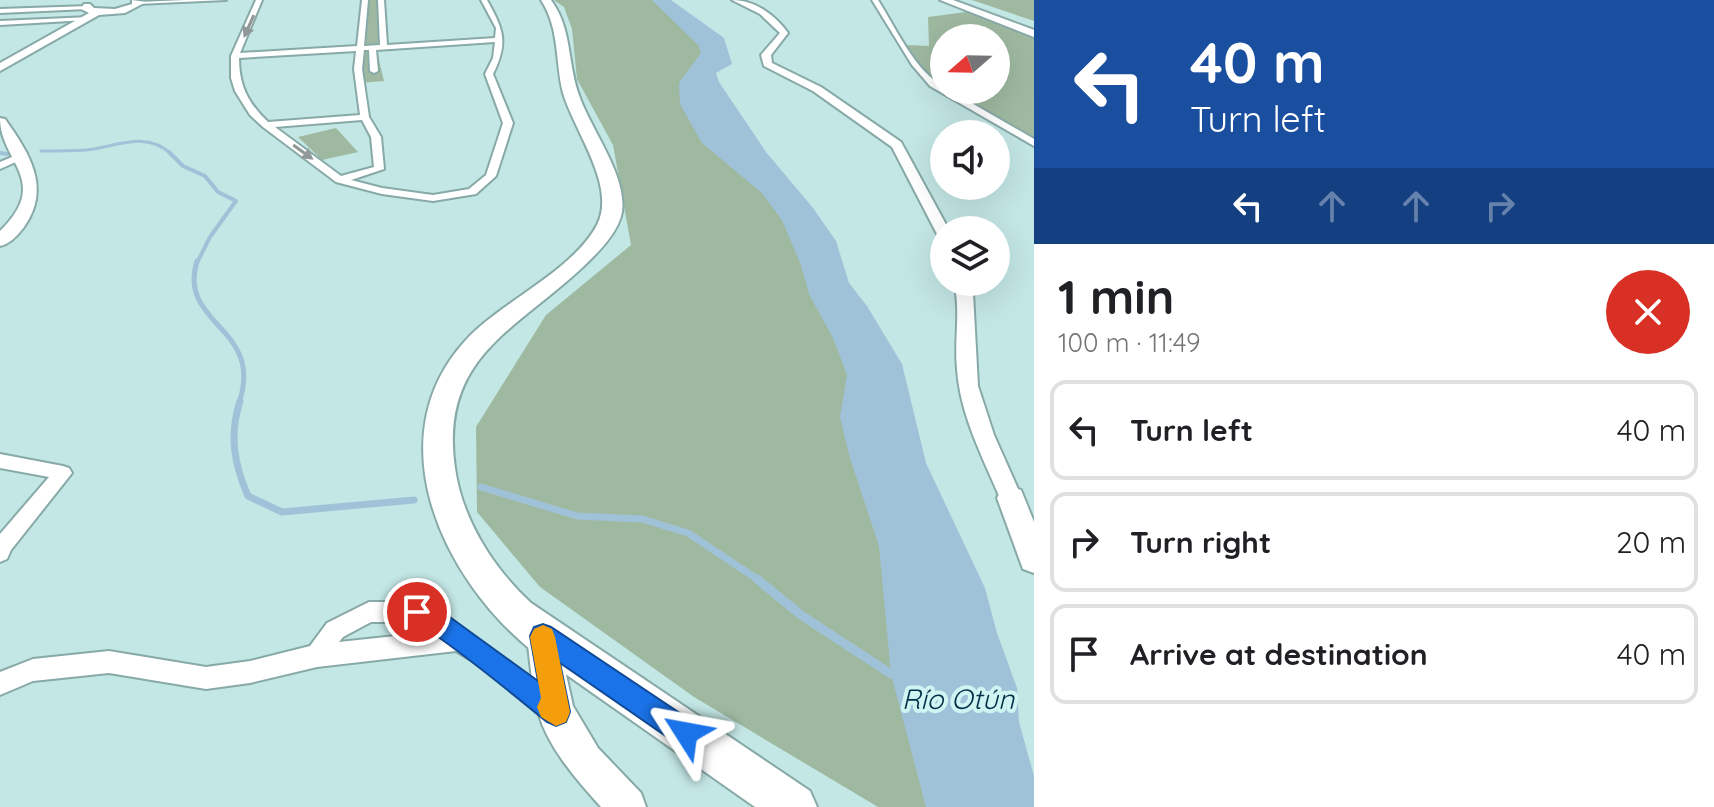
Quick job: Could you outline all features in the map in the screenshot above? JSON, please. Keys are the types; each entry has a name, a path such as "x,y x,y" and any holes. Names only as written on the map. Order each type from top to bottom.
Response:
{"highway":[{"path":"546,0 556,13 570,93 607,180 612,212 609,225 588,252 473,348 453,376 441,408 437,447 441,482 464,545 511,609 543,636 793,806"}],"main road":[{"path":"0,68 106,0"},
{"path":"945,0 1034,34"},
{"path":"960,0 1034,27"},
{"path":"90,12 127,10 139,2"},
{"path":"973,12 988,10"},
{"path":"999,22 1014,23 1016,20"},
{"path":"0,122 24,155 31,176 31,202 16,227 0,241"},
{"path":"1011,498 1034,521"},
{"path":"1011,498 1034,560"},
{"path":"543,636 556,712 585,761 627,807"}],"street":[{"path":"139,2 223,0"},
{"path":"259,0 235,56 235,78 239,91 253,113 340,180 382,191 433,198 472,192 491,176 508,123 489,74 497,58 499,28 484,0"},
{"path":"340,180 379,169 376,137 365,117 358,69 365,0"},
{"path":"381,0 384,47"},
{"path":"736,0 748,4 784,33 766,55 767,64 817,89 897,145 934,216"},
{"path":"875,0 926,78 964,104 1034,143"},
{"path":"0,11 90,12"},
{"path":"0,23 90,12"},
{"path":"235,56 497,40"},
{"path":"372,48 374,71"},
{"path":"266,125 365,117"},
{"path":"0,166 24,155"},
{"path":"964,296 969,322 966,369 979,421 1011,498"},
{"path":"0,461 63,473 1,548"},
{"path":"317,656 335,630 369,612 417,612 439,623 458,640 484,655 556,712"},
{"path":"0,684 33,670 109,662 206,678 250,672 317,656 458,640"}],"green space":[{"path":"365,0 381,0 384,47 376,48 384,81 360,83"},
{"path":"554,0 654,0 685,23 709,56 688,71 794,215 848,326 993,807 878,807 694,697 540,587 477,512 476,427 546,315 631,245 613,145 577,79 572,29 564,7"},
{"path":"972,0 1034,0 1034,21"},
{"path":"966,12 999,24 930,24 930,78 906,45 929,46 928,17"},
{"path":"1010,28 1034,37 1034,143 1010,130 1010,120 993,120 964,104 1010,104"},
{"path":"336,128 358,152 322,160 298,137"}],"water":[{"name":"Río Otún","path":"652,0 671,0 724,38 732,64 716,73 719,82 766,152 836,241 849,283 867,306 902,364 926,463 985,588 1017,688 1019,722 1034,776 1034,807 926,807 891,674 879,546 840,417 847,375 833,338 809,294 801,265 782,220 762,193 702,143 680,104 679,83 701,53 699,46"}],"waterway":[{"path":"41,151 86,150 141,141 162,147 171,154"},
{"path":"6,154 0,153 16,155"},
{"path":"171,154 183,166 205,176 218,192 236,201 210,237 197,263"},
{"path":"197,261 194,283 199,300 241,357 244,377 239,403"},
{"path":"240,401 234,438 239,472 248,496 282,512 414,500"},
{"path":"481,487 577,516 642,519 688,533 757,579"},
{"path":"757,579 801,615 891,674 899,674"}],"slow traffic":[{"path":"543,637 556,712 550,707"}],"route":[{"path":"417,612 439,623 458,640 484,655 556,712 543,636 686,733"}]}
